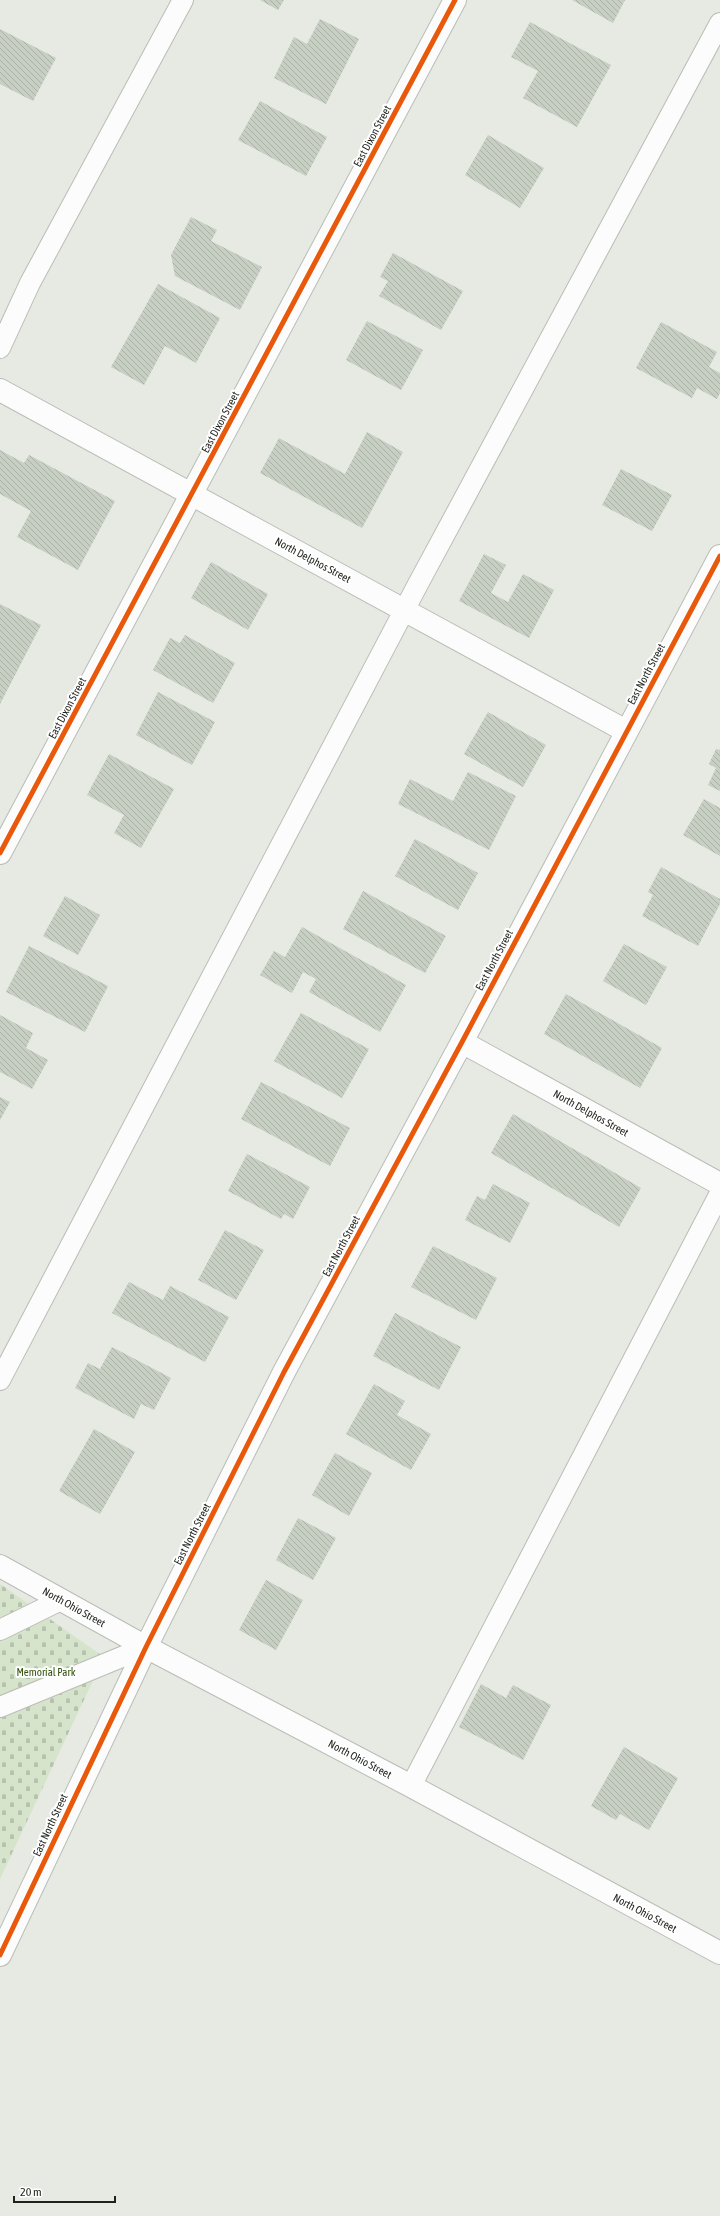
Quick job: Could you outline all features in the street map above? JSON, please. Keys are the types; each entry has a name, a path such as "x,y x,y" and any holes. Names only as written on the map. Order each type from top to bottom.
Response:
{"street":[{"name":"East Dixon Street","path":"0,853 192,496 455,0"},
{"name":"North Delphos Street","path":"0,390 192,496 626,730"},
{"name":"East North Street","path":"0,1955 146,1647 284,1372 462,1042 626,730 720,556"},
{"name":"North Delphos Street","path":"462,1042 720,1184"},
{"name":"North Ohio Street","path":"0,1566 146,1647 411,1786 720,1954"}],"lane":[{"path":"0,348 30,283 183,0"},
{"path":"0,1380 405,610 720,23"},
{"path":"411,1786 720,1193"},
{"path":"0,1630 61,1600"},
{"path":"0,1707 146,1647"}],"green space":[{"name":"Memorial Park","path":"0,1584 104,1657 0,1879"}],"building":[{"path":"260,0 284,0 278,10"},
{"path":"572,0 625,0 613,23"},
{"path":"320,19 359,39 326,104 274,78 294,37 307,44"},
{"path":"530,22 611,65 577,127 523,98 538,71 511,57"},
{"path":"0,29 56,58 33,101 0,84"},
{"path":"260,101 327,137 306,176 238,140"},
{"path":"488,135 544,168 520,208 465,175"},
{"path":"191,217 217,230 211,241 262,267 240,310 175,276 171,255"},
{"path":"393,253 463,291 441,330 379,296 388,281 380,277"},
{"path":"158,284 220,318 196,363 165,346 144,385 111,367"},
{"path":"367,321 423,350 401,390 346,360"},
{"path":"661,322 717,352 709,367 720,373 720,393 717,399 697,388 692,398 636,368"},
{"path":"367,432 403,452 362,528 260,473 279,438 345,474"},
{"path":"0,450 24,463 29,455 115,501 78,570 17,537 31,511 0,494"},
{"path":"621,469 672,495 652,531 602,505"},
{"path":"484,554 506,565 491,593 508,602 523,574 554,590 529,638 459,601"},
{"path":"211,562 268,594 248,630 191,598"},
{"path":"0,604 41,625 0,704"},
{"path":"185,635 235,663 213,703 153,670 170,638 180,643"},
{"path":"158,692 215,722 192,765 136,735"},
{"path":"488,712 546,745 523,787 464,754"},
{"path":"716,749 720,750 720,791 708,785 716,768 709,764"},
{"path":"109,754 174,789 141,848 114,833 124,815 87,795"},
{"path":"468,772 516,796 489,850 398,804 410,779 453,801"},
{"path":"704,799 720,808 720,856 683,835"},
{"path":"415,839 478,873 458,910 395,876"},
{"path":"661,867 720,899 720,904 698,946 642,916 653,895 648,892"},
{"path":"363,891 446,936 425,973 343,929"},
{"path":"65,896 100,915 78,955 43,936"},
{"path":"302,927 406,985 380,1032 309,992 316,979 303,972 292,993 260,975 274,951 285,957"},
{"path":"624,944 667,967 646,1005 603,981"},
{"path":"29,946 108,986 85,1032 6,992"},
{"path":"566,994 662,1048 640,1088 544,1034"},
{"path":"301,1013 369,1049 342,1098 274,1061"},
{"path":"0,1015 33,1033 26,1048 48,1060 32,1089 0,1072"},
{"path":"261,1082 350,1128 330,1166 241,1119"},
{"path":"0,1097 10,1102 0,1120"},
{"path":"513,1114 641,1188 619,1227 491,1153"},
{"path":"247,1154 310,1187 293,1219 284,1214 281,1219 228,1191"},
{"path":"493,1184 530,1203 510,1243 465,1220 477,1196 485,1200"},
{"path":"225,1230 264,1250 236,1300 198,1280"},
{"path":"433,1246 497,1278 476,1320 411,1287"},
{"path":"129,1282 163,1300 170,1286 229,1317 205,1362 112,1313"},
{"path":"395,1313 461,1347 439,1390 373,1356"},
{"path":"112,1347 171,1378 154,1410 141,1404 134,1419 75,1388 88,1363 100,1369"},
{"path":"374,1384 405,1401 397,1415 431,1434 411,1470 346,1434"},
{"path":"94,1429 135,1452 100,1514 59,1491"},
{"path":"335,1453 372,1473 349,1516 312,1495"},
{"path":"298,1518 336,1538 313,1580 276,1560"},
{"path":"266,1580 303,1600 276,1650 239,1630"},
{"path":"481,1684 506,1698 513,1685 551,1705 523,1760 459,1727"},
{"path":"624,1747 678,1778 649,1830 620,1814 616,1820 591,1806"}],"cycle path":[{"path":"0,853 455,0"},
{"path":"0,1955 146,1647 284,1372 462,1042 720,556"}]}
